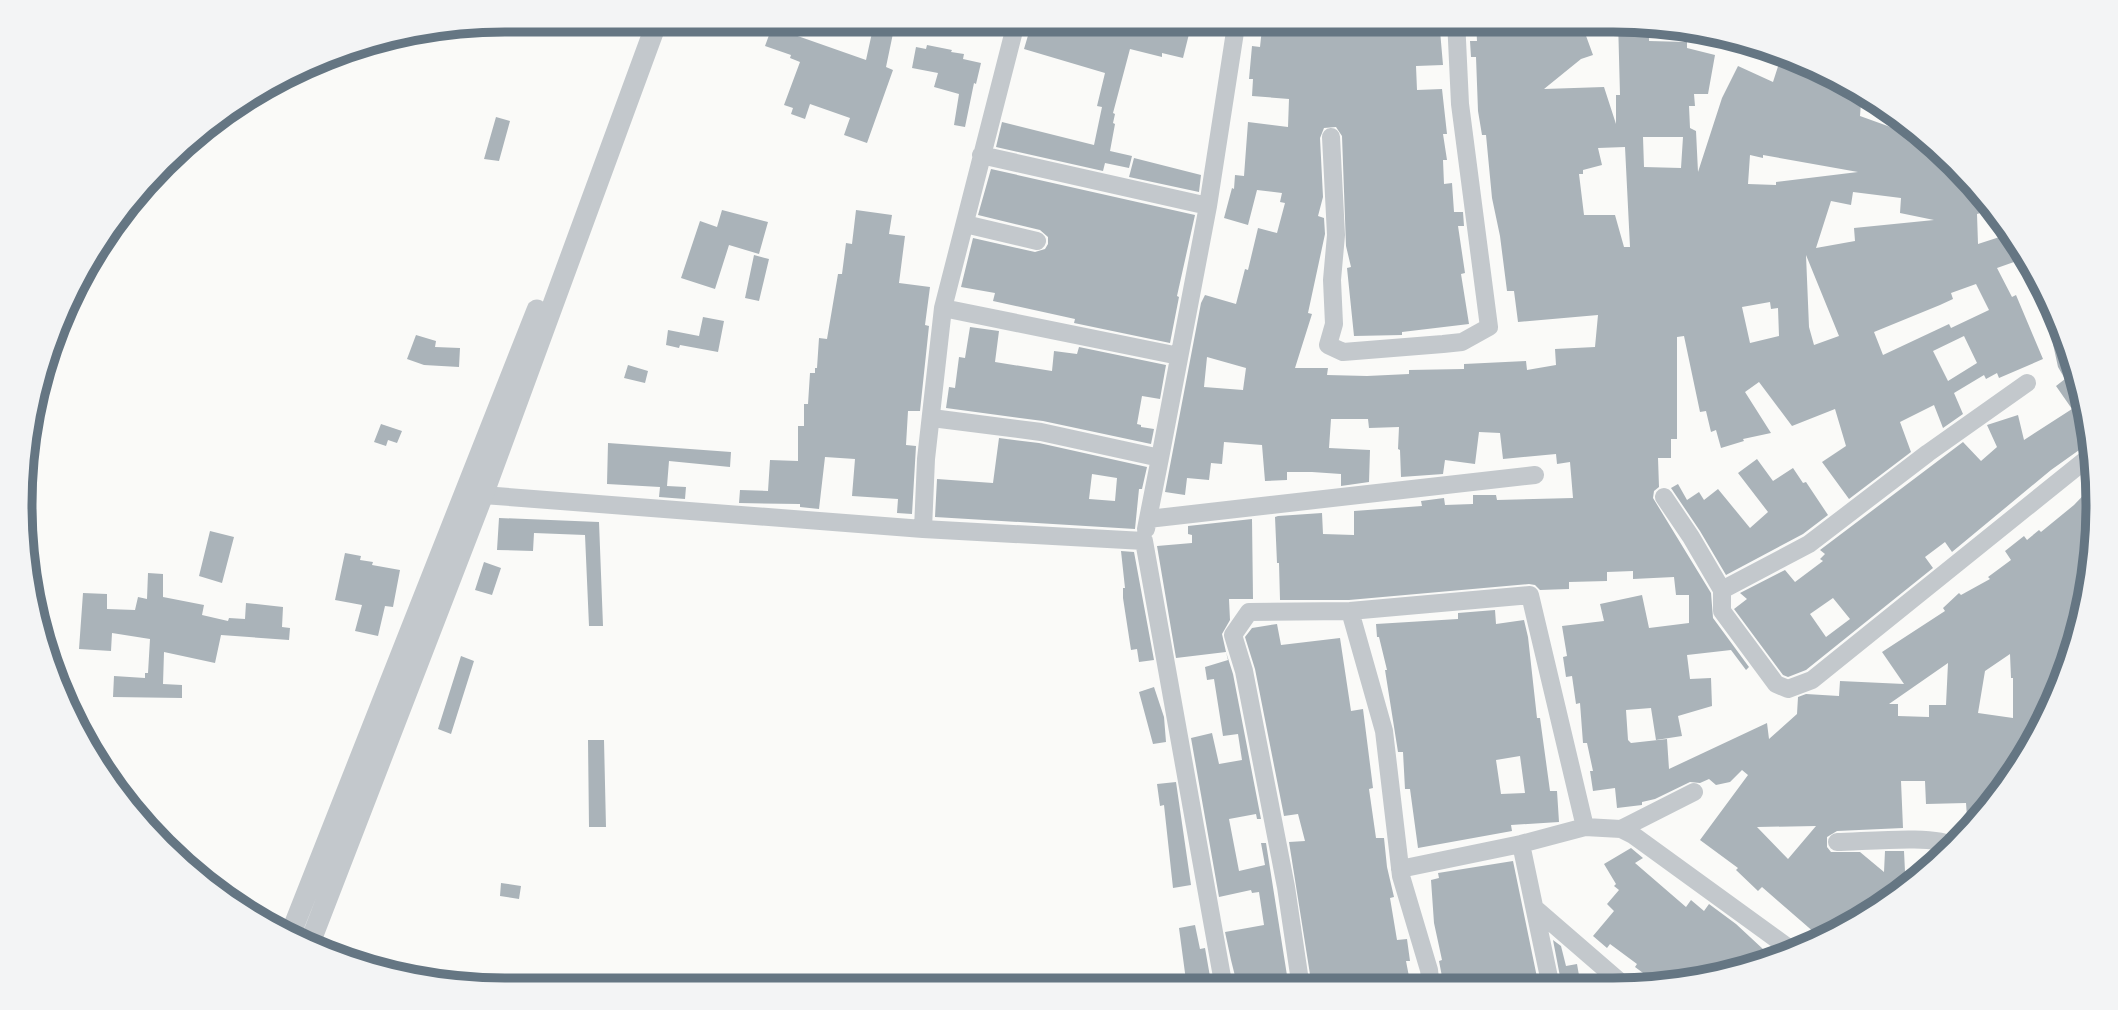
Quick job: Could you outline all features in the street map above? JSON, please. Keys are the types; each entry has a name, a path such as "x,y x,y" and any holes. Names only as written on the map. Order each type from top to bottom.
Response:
{"street":[{"path":"293,928 562,246 640,32"},
{"path":"312,937 483,495 653,32"},
{"path":"923,529 926,459 943,309 1014,32"},
{"path":"1222,978 1144,541 1208,206 1235,32"},
{"path":"1331,137 1336,235 1332,280 1334,324 1328,345 1343,352 1462,342 1489,327 1460,104 1457,32"},
{"path":"981,155 1208,206"},
{"path":"965,224 1037,241"},
{"path":"943,309 1179,356"},
{"path":"1722,590 1809,544 1928,453 2026,383"},
{"path":"932,418 1041,432 1160,458"},
{"path":"1664,498 1722,590 1722,611 1776,684 1788,689 1812,680 2084,461"},
{"path":"1148,519 1535,475"},
{"path":"483,495 923,529 1144,541"},
{"path":"1300,978 1286,887 1244,671 1233,635 1249,612 1349,611 1530,595 1584,827"},
{"path":"1349,611 1384,730 1400,869 1430,978"},
{"path":"1621,830 1694,792"},
{"path":"1400,869 1521,844 1584,827 1621,830 1633,835 1785,945"},
{"path":"1837,842 1928,840 1945,842"},
{"path":"1521,844 1549,978"},
{"path":"1537,910 1616,978"}],"building":[{"path":"770,32 786,32 866,60 872,32 893,32 886,67 893,70 867,143 844,135 850,118 810,104 805,119 791,114 793,108 784,105 800,62 790,58 791,55 765,46"},
{"path":"1029,32 1190,32 1183,58 1162,53 1162,57 1130,49 1113,113 1115,124 1110,151 1132,156 1129,168 1105,163 1103,171 996,147 1002,122 1094,145 1102,107 1097,106 1105,73 1024,49"},
{"path":"1262,32 1440,32 1443,65 1416,66 1417,90 1442,89 1447,134 1443,134 1447,160 1443,160 1444,184 1452,183 1454,212 1463,212 1464,226 1458,226 1465,273 1461,274 1469,324 1402,332 1402,335 1354,336 1347,268 1351,267 1346,246 1342,136 1336,127 1324,128 1320,138 1323,197 1318,216 1324,218 1325,234 1308,313 1312,314 1295,368 1328,368 1327,375 1367,376 1409,374 1409,370 1464,369 1464,364 1526,361 1527,370 1556,365 1555,349 1595,347 1598,315 1518,322 1514,291 1507,291 1492,198 1486,135 1482,135 1478,111 1476,57 1471,57 1470,41 1477,41 1477,32 1591,32 1585,33 1593,55 1581,59 1544,89 1604,87 1616,124 1616,95 1620,95 1618,32 1649,33 1649,41 1687,42 1687,48 1715,55 1708,94 1694,94 1695,106 1689,106 1690,128 1696,131 1698,172 1722,98 1738,66 1773,82 1779,62 1822,80 1861,102 1860,116 1896,129 1895,125 1901,129 1948,170 1985,212 1977,214 1978,244 2003,236 2015,256 2012,257 2014,262 1997,268 2012,297 2016,295 2043,359 1999,378 1997,373 1986,379 1984,375 1954,393 1963,414 1943,428 1934,405 1900,422 1911,452 1849,499 1822,462 1846,446 1835,409 1792,426 1759,382 1745,392 1771,433 1743,439 1744,441 1721,448 1716,430 1711,432 1706,411 1700,412 1684,336 1677,337 1677,439 1671,439 1671,458 1658,458 1659,487 1654,491 1653,498 1711,593 1713,618 1749,667 1746,670 1731,650 1687,655 1690,679 1711,678 1712,706 1678,716 1682,736 1656,740 1651,708 1626,710 1628,740 1631,743 1667,739 1669,769 1767,723 1769,739 1797,714 1798,697 1806,694 1839,696 1840,681 1904,684 1882,652 1945,611 1943,608 1959,593 1961,595 1990,579 1988,577 2011,560 2005,551 2024,536 2027,540 2039,530 2041,532 2086,493 2082,567 2070,628 2061,657 2038,714 2007,768 1989,793 1967,819 1966,803 1926,804 1925,781 1901,781 1903,828 1837,831 1827,837 1827,847 1831,852 1860,852 1884,872 1885,851 1904,851 1905,877 1901,881 1850,915 1815,933 1762,887 1758,891 1736,870 1738,868 1700,840 1748,775 1742,770 1730,782 1716,785 1709,779 1700,783 1690,782 1655,799 1642,802 1642,805 1617,808 1615,788 1593,791 1590,771 1593,771 1587,743 1583,743 1580,703 1576,704 1572,676 1566,677 1563,657 1567,656 1562,626 1604,621 1600,604 1642,595 1649,628 1689,623 1689,595 1676,595 1674,577 1633,579 1633,571 1607,572 1607,581 1569,582 1569,589 1540,590 1529,584 1349,600 1280,600 1275,517 1322,513 1323,534 1354,535 1354,511 1422,506 1421,501 1444,498 1445,505 1473,504 1473,495 1496,495 1497,500 1573,498 1570,462 1557,464 1556,454 1503,459 1500,433 1479,432 1475,464 1445,460 1443,474 1401,477 1399,427 1369,428 1368,419 1331,419 1329,448 1370,450 1369,482 1341,486 1341,474 1312,472 1287,472 1287,480 1265,481 1262,445 1224,442 1222,464 1211,463 1209,480 1187,478 1185,495 1165,492 1201,303 1205,295 1236,304 1258,228 1277,233 1285,203 1280,202 1282,193 1257,190 1248,225 1224,218 1232,188 1234,189 1235,175 1244,176 1248,122 1288,127 1289,99 1252,96 1253,79 1249,79 1252,46 1260,47","holes":["1643,137 1683,137 1681,168 1644,167","1625,147 1630,247 1624,247 1615,215 1584,215 1579,174 1583,174 1583,170 1602,165 1598,148","1750,155 1858,172 1776,182 1776,185 1748,184","1853,192 1901,198 1900,213 1934,220 1854,228 1855,241 1816,248 1831,201 1851,205","1806,255 1839,336 1814,345 1809,327","1976,284 1989,310 1951,328 1949,324 1883,355 1874,332 1953,299 1951,293","1770,302 1771,309 1778,308 1779,336 1750,343 1742,307","1964,336 1977,363 1948,381 1933,351","1207,357 1246,368 1243,390 1204,387","2010,654 2013,718 1978,713 1985,671","1948,663 1946,705 1929,705 1929,717 1898,716 1898,704 1889,704","1816,826 1788,859 1757,827"]},
{"path":"927,45 964,54 963,59 981,63 965,127 954,125 959,94 934,87 938,73 912,68 916,47 926,49"},
{"path":"496,117 510,121 499,161 484,159"},
{"path":"1134,158 1201,175 1199,192 1129,177"},
{"path":"991,169 1195,215 1177,296 1179,297 1170,343 1074,323 1075,319 993,301 995,293 961,287 973,238 1035,252 1045,249 1048,244 1048,237 1040,230 978,215"},
{"path":"722,210 768,222 759,254 729,245 715,289 681,278 700,221 717,227"},
{"path":"856,210 892,215 889,234 905,236 899,283 930,287 925,325 929,326 920,411 908,411 906,445 916,446 912,514 897,513 898,499 852,496 855,459 825,457 819,509 800,507 800,504 739,503 740,490 768,491 770,460 798,461 798,426 804,426 804,404 808,404 810,373 815,373 817,368 819,338 827,339 846,243 852,244"},
{"path":"754,255 769,259 759,301 745,298"},
{"path":"703,317 724,321 718,352 666,345 668,330 699,336"},
{"path":"970,327 999,331 995,362 1052,371 1054,351 1077,354 1079,347 1166,365 1160,399 1142,396 1137,424 1154,429 1151,444 1043,421 946,408 949,387 955,388 959,357 965,358"},
{"path":"416,335 436,341 435,347 460,348 459,367 424,365 407,359"},
{"path":"2057,342 2070,382 2082,448 2051,470 1952,552 1945,542 1925,557 1933,568 1806,670 1788,677 1783,675 1734,609 1747,599 1740,593 1785,570 1795,582 1823,561 1820,559 1825,554 1820,550 1963,442 1981,461 1997,447 1987,425 2018,415 2024,440 2072,409 2056,386 2065,379 2058,367 2053,344","holes":["1833,598 1850,619 1826,637 1810,614"]},
{"path":"628,365 648,371 645,383 624,378"},
{"path":"381,424 402,431 397,443 388,440 386,446 374,442"},
{"path":"999,438 1039,443 1147,467 1142,489 1139,489 1135,529 935,517 937,479 993,483","holes":["1092,474 1117,478 1115,501 1089,499"]},
{"path":"608,443 731,452 730,467 669,461 667,486 686,487 685,499 659,497 660,487 607,484"},
{"path":"1757,459 1773,481 1793,468 1828,515 1803,534 1726,575 1671,488 1678,484 1687,500 1699,492 1704,500 1718,489 1750,528 1768,512 1738,473"},
{"path":"499,518 599,522 603,626 589,626 585,535 534,533 533,551 497,550"},
{"path":"1252,519 1253,599 1229,599 1230,620 1222,634 1226,652 1176,658 1157,546 1192,543 1188,526"},
{"path":"210,531 234,537 222,583 199,576"},
{"path":"1121,551 1134,552 1154,660 1139,662 1137,649 1131,650 1123,598 1125,588"},
{"path":"345,553 361,556 360,560 373,562 372,565 400,570 393,607 385,606 378,636 355,631 362,605 335,600"},
{"path":"484,562 501,568 492,595 475,590"},
{"path":"148,573 163,574 163,597 204,605 202,615 228,621 229,618 245,619 246,603 283,607 282,627 290,628 289,640 221,635 215,663 164,652 163,684 182,685 182,698 113,697 114,676 145,678 145,673 148,673 150,639 112,633 111,651 79,649 83,593 107,594 107,609 135,610 138,597 147,599"},
{"path":"1495,610 1496,624 1524,620 1537,718 1540,718 1550,791 1557,791 1559,822 1511,825 1512,831 1418,848 1410,789 1405,789 1403,752 1398,752 1387,670 1376,624 1458,619 1458,613","holes":["1520,756 1525,793 1501,794 1496,760"]},
{"path":"1277,624 1281,645 1340,638 1351,711 1363,709 1376,838 1384,838 1394,897 1390,898 1397,940 1407,939 1410,961 1406,961 1409,978 1311,978 1289,842 1305,841 1298,814 1284,816 1255,669 1245,637 1252,628"},
{"path":"1226,652 1233,674 1261,819 1257,819 1256,814 1229,819 1239,871 1265,865 1261,843 1266,843 1287,978 1236,978 1225,932 1264,925 1259,892 1252,893 1251,890 1219,897 1191,738 1212,733 1219,764 1242,760 1238,734 1223,736 1214,679 1207,680 1205,667 1228,660"},
{"path":"461,656 474,661 451,734 438,729"},
{"path":"1154,687 1164,717 1166,742 1153,744 1139,692"},
{"path":"588,740 604,740 606,827 589,827"},
{"path":"1176,782 1191,885 1173,888 1164,805 1160,806 1157,784"},
{"path":"1631,848 1643,858 1635,863 1686,907 1691,900 1704,911 1709,904 1764,950 1766,948 1770,951 1705,969 1648,977 1635,967 1637,964 1610,944 1607,948 1593,936 1614,911 1607,904 1619,890 1614,886 1616,884 1604,864"},
{"path":"1513,861 1537,978 1442,978 1431,880 1439,878 1438,873"},
{"path":"501,883 521,886 519,899 500,896"},
{"path":"1195,925 1200,949 1205,948 1210,978 1186,978 1179,928"},
{"path":"1553,940 1561,946 1566,966 1577,964 1579,978 1560,978"}]}
